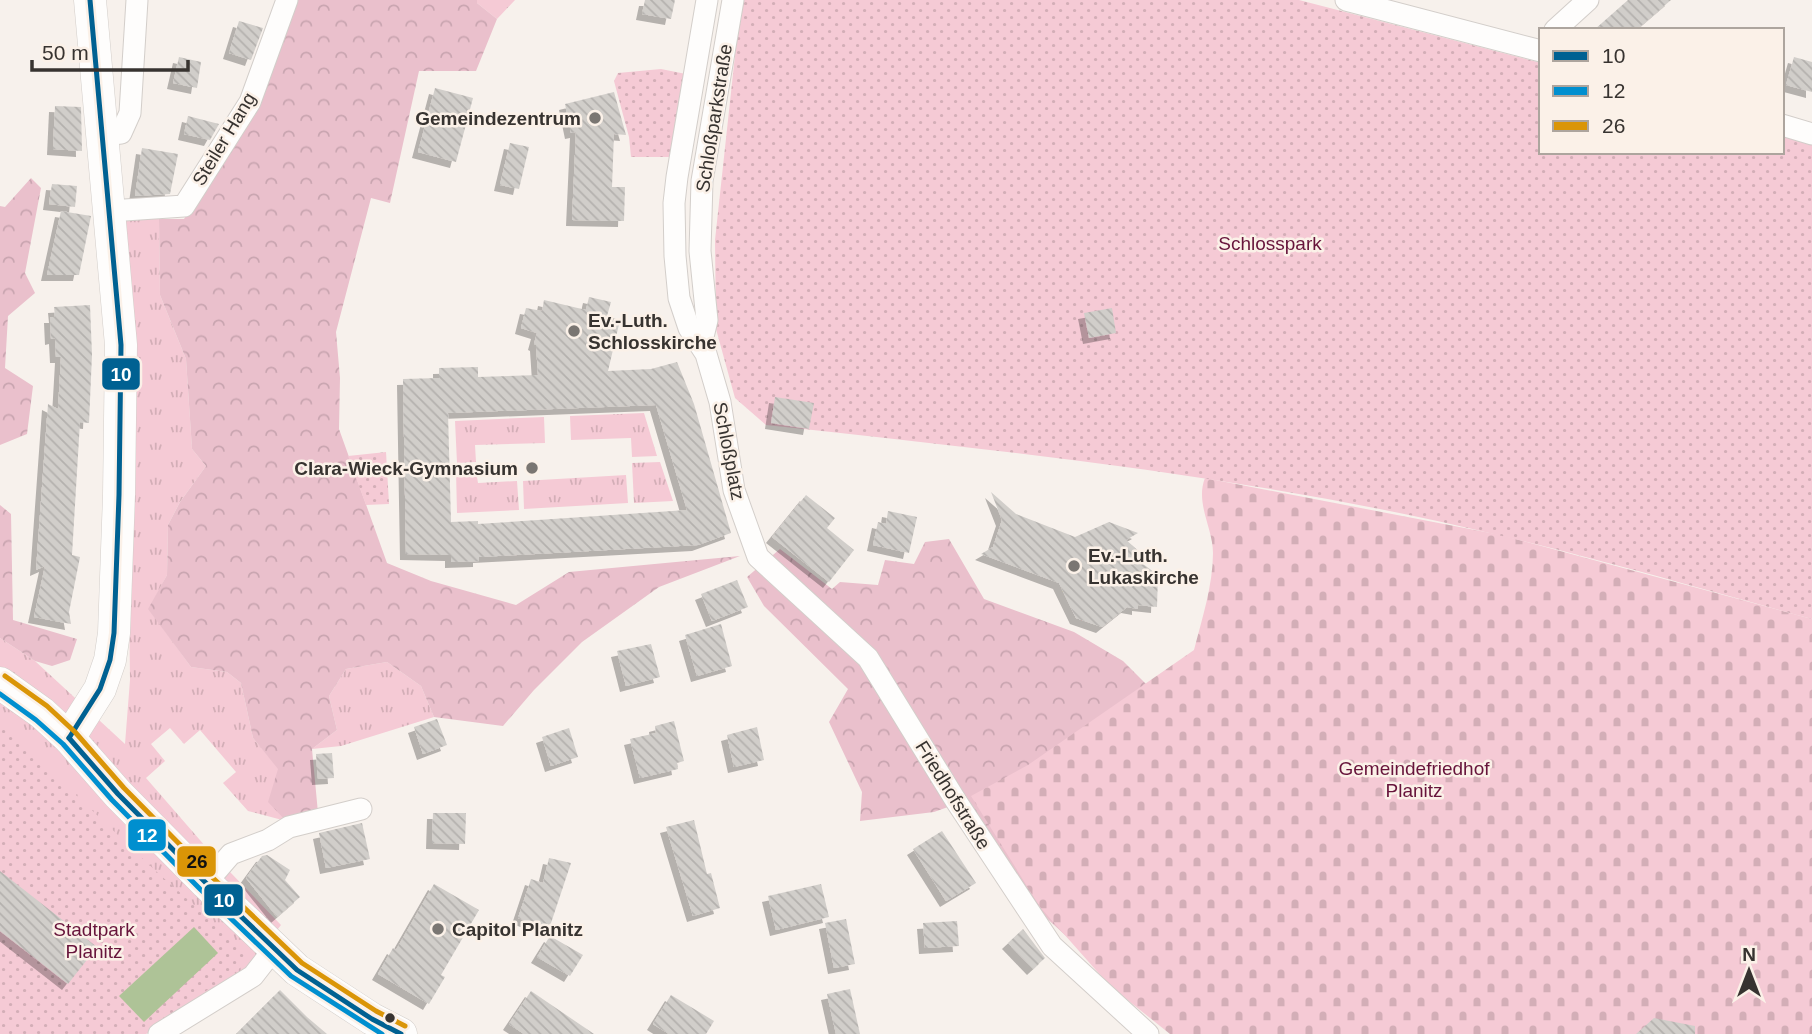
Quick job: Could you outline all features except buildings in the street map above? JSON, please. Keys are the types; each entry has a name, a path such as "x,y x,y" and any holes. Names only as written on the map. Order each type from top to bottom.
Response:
{"main road":[{"path":"69,738 100,689 110,660 114,633 119,495 121,345 90,0"},
{"path":"0,683 42,713 69,738 118,794 205,883 297,970 372,1019 401,1034"}],"street":[{"path":"104,135 121,133 130,113 137,0"},
{"name":"Steiler Hang","path":"110,211 184,206 250,102 287,0"},
{"name":"Schloßparkstraße","path":"701,345 690,328 676,282 674,203 708,0"},
{"name":"Schloßparkstraße","path":"701,345 708,320 700,251 702,181 733,0"},
{"path":"1346,0 1538,47"},
{"path":"1557,28 1588,0"},
{"path":"1784,126 1812,134"},
{"name":"Schloßplatz","path":"701,345 720,402 734,490 758,557"},
{"name":"Friedhofstraße","path":"758,557 868,658 956,801 1052,946 1148,1034"},
{"path":"205,883 231,854 289,827 361,809"},
{"path":"159,1034 253,976 274,949"}],"green space":[{"path":"298,0 477,0 477,3 497,19 476,71 419,71 390,203 371,198 336,332 340,378 339,429 387,563 431,581 516,605 569,572 740,556 659,587 582,642 503,726 434,717 421,686 387,662 346,669 329,696 337,730 312,749 318,813 286,821 268,802 278,769 253,738 241,683 227,672 191,667 148,609 167,575 168,525 180,502 206,466 192,449 186,359 160,295 159,219 184,219 201,194 246,113"},
{"path":"477,0 515,0 497,19 477,3"},
{"name":"Schlosspark","path":"741,0 1299,0 1539,62 1539,154 1784,154 1784,136 1812,144 1812,619 1502,536 1320,498 1136,468 766,425 735,398 716,329 715,240"},
{"path":"661,69 686,74 675,157 631,157 629,137 614,81 618,73"},
{"path":"31,178 41,188 25,273 35,293 8,316 5,368 33,386 27,434 0,445 0,206 5,207"},
{"path":"125,218 159,219 160,295 186,359 192,449 206,466 180,502 168,525 167,575 149,609 191,667 227,672 241,683 253,738 279,769 286,821 248,811 223,783 236,772 200,730 184,744 170,728 151,744 165,761 146,778 206,847 281,925 247,969 146,1034 0,1034 0,638 35,661 125,744 130,680"},
{"path":"644,413 657,456 632,457 631,438 571,440 570,416"},
{"path":"544,417 545,443 475,445 476,462 457,463 455,421"},
{"path":"386,452 389,504 366,505 348,456"},
{"path":"660,462 673,501 634,503 632,463"},
{"path":"456,471 476,471 478,483 517,481 519,510 457,513"},
{"path":"626,475 628,503 524,509 523,481"},
{"name":"Gemeindefriedhof Planitz","path":"1205,478 1501,535 1812,619 1812,1034 1170,1034 1110,986 1040,907 971,796 1028,765 1194,650 1213,565 1212,544 1202,497"},
{"path":"0,505 11,514 13,620 77,639 70,660 52,666 35,661 0,638"},
{"path":"949,539 984,599 1074,632 1123,661 1146,684 1151,1014 1029,902 962,802 934,812 860,821 862,792 829,722 848,689 764,606 747,577 780,549 832,589 840,582 878,585 885,560 914,564 925,542"},
{"path":"387,662 421,686 434,717 341,746 312,749 337,730 329,696 346,669"},
{"name":"Stadtpark Planitz","path":"0,723 159,874 245,950 248,959 237,971 139,1034 0,1034"}],"shaded area":[{"path":"194,927 218,953 144,1022 119,996"}],"transit line":[{"name":"10","path":"69,738 100,689 110,660 114,633 119,495 121,345 90,0"},
{"name":"26","path":"5,676 47,706 75,732 124,788 302,963 376,1011 405,1026"},
{"name":"12","path":"0,694 63,744 112,800 291,976 382,1034"},
{"name":"10","path":"69,738 118,794 297,970 372,1019 401,1034"}],"place":[{"name":"Gemeindezentrum","path":"595,118"},
{"name":"Ev.-Luth. Schlosskirche","path":"574,331"},
{"name":"Clara-Wieck-Gymnasium","path":"532,468"},
{"name":"Ev.-Luth. Lukaskirche","path":"1074,566"},
{"name":"Capitol Planitz","path":"438,929"}]}
